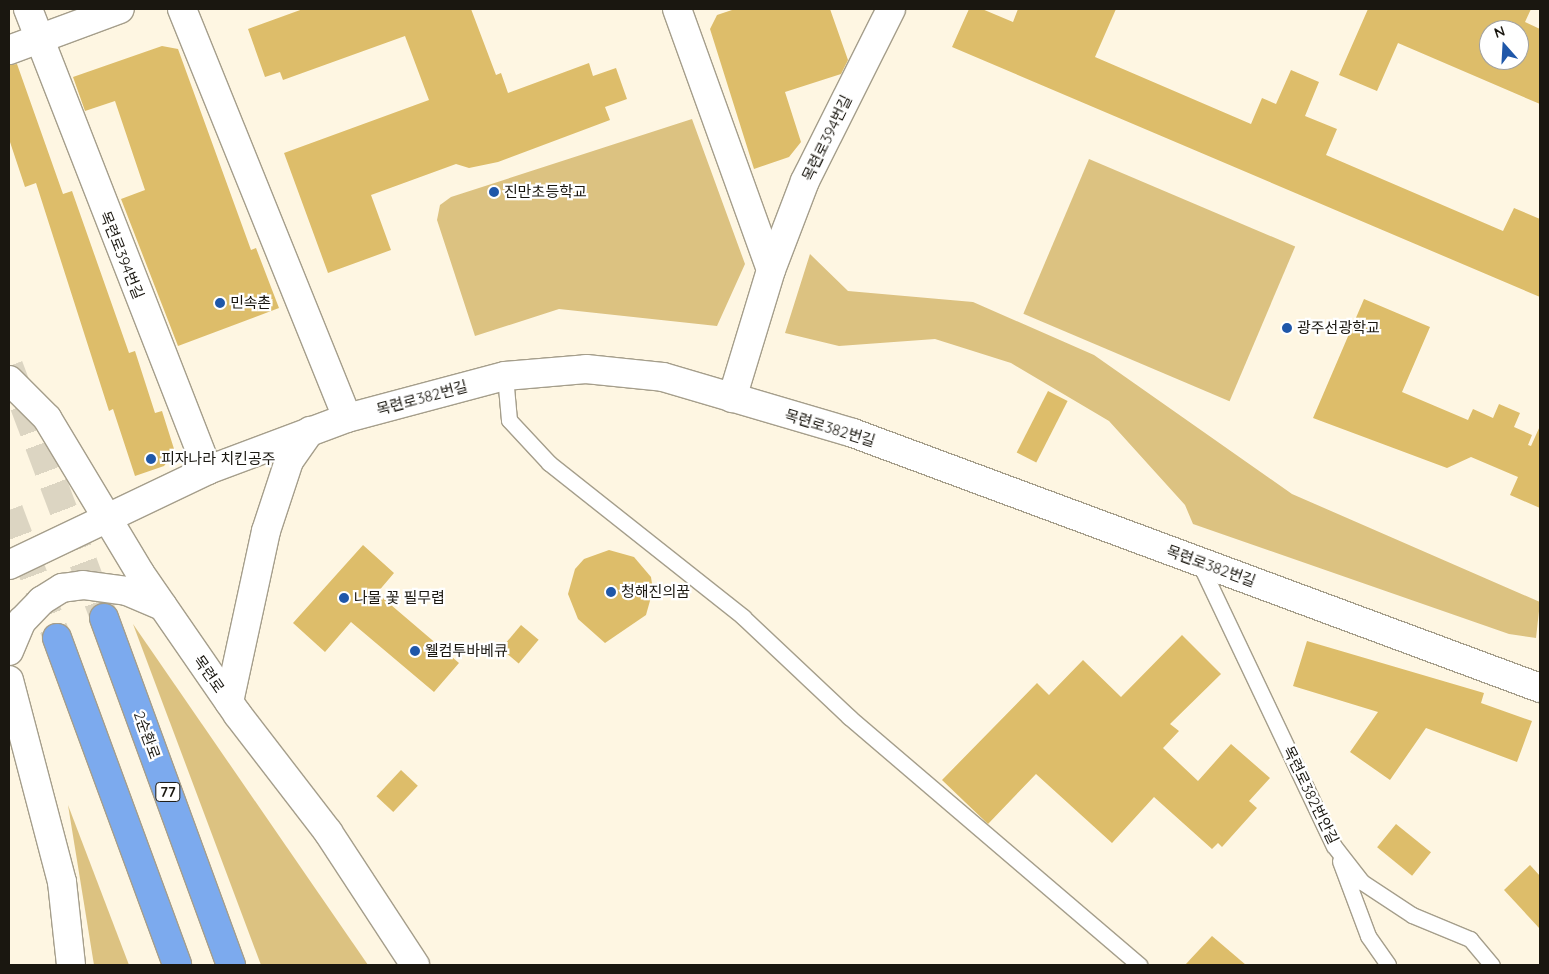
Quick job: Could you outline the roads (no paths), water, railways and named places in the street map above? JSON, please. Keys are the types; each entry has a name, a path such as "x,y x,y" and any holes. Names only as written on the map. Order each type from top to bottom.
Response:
{"highway":[{"name":"2순환로","path":"104,618 231,965"},
{"path":"57,638 177,965"}],"street":[{"name":"목련로394번길","path":"28,9 208,470"},
{"path":"9,50 120,9"},
{"path":"182,9 347,418"},
{"path":"677,9 771,270"},
{"name":"목련로394번길","path":"732,398 771,270 805,181 891,9"},
{"name":"목련로382번길","path":"9,565 208,470 347,418 505,376 606,371 663,377 853,433 1540,688"},
{"name":"목련로","path":"9,380 47,418 163,606 229,702 328,832 414,965"},
{"path":"229,702 266,531 289,461 310,431"},
{"path":"9,651 22,620 41,601 62,588 83,585 127,591 163,606"},
{"path":"9,680 62,882 71,965"}],"lane":[{"path":"505,376 509,420 549,463 744,617 849,717 1139,965"},
{"name":"목련로382번안길","path":"1199,562 1334,846 1362,882 1412,915 1470,939 1492,965"},
{"path":"1334,846 1368,936 1388,965"}],"tunnel":[{"path":"9,366 104,618"},
{"path":"9,510 57,638"}],"place":[{"name":"진만초등학교","path":"494,192"},
{"name":"민속촌","path":"220,303"},
{"name":"광주선광학교","path":"1287,328"},
{"name":"피자나라 치킨공주","path":"151,459"},
{"name":"청해진의꿈","path":"611,592"},
{"name":"나물 꽃 필무렵","path":"344,598"},
{"name":"웰컴투바베큐","path":"415,651"}]}
